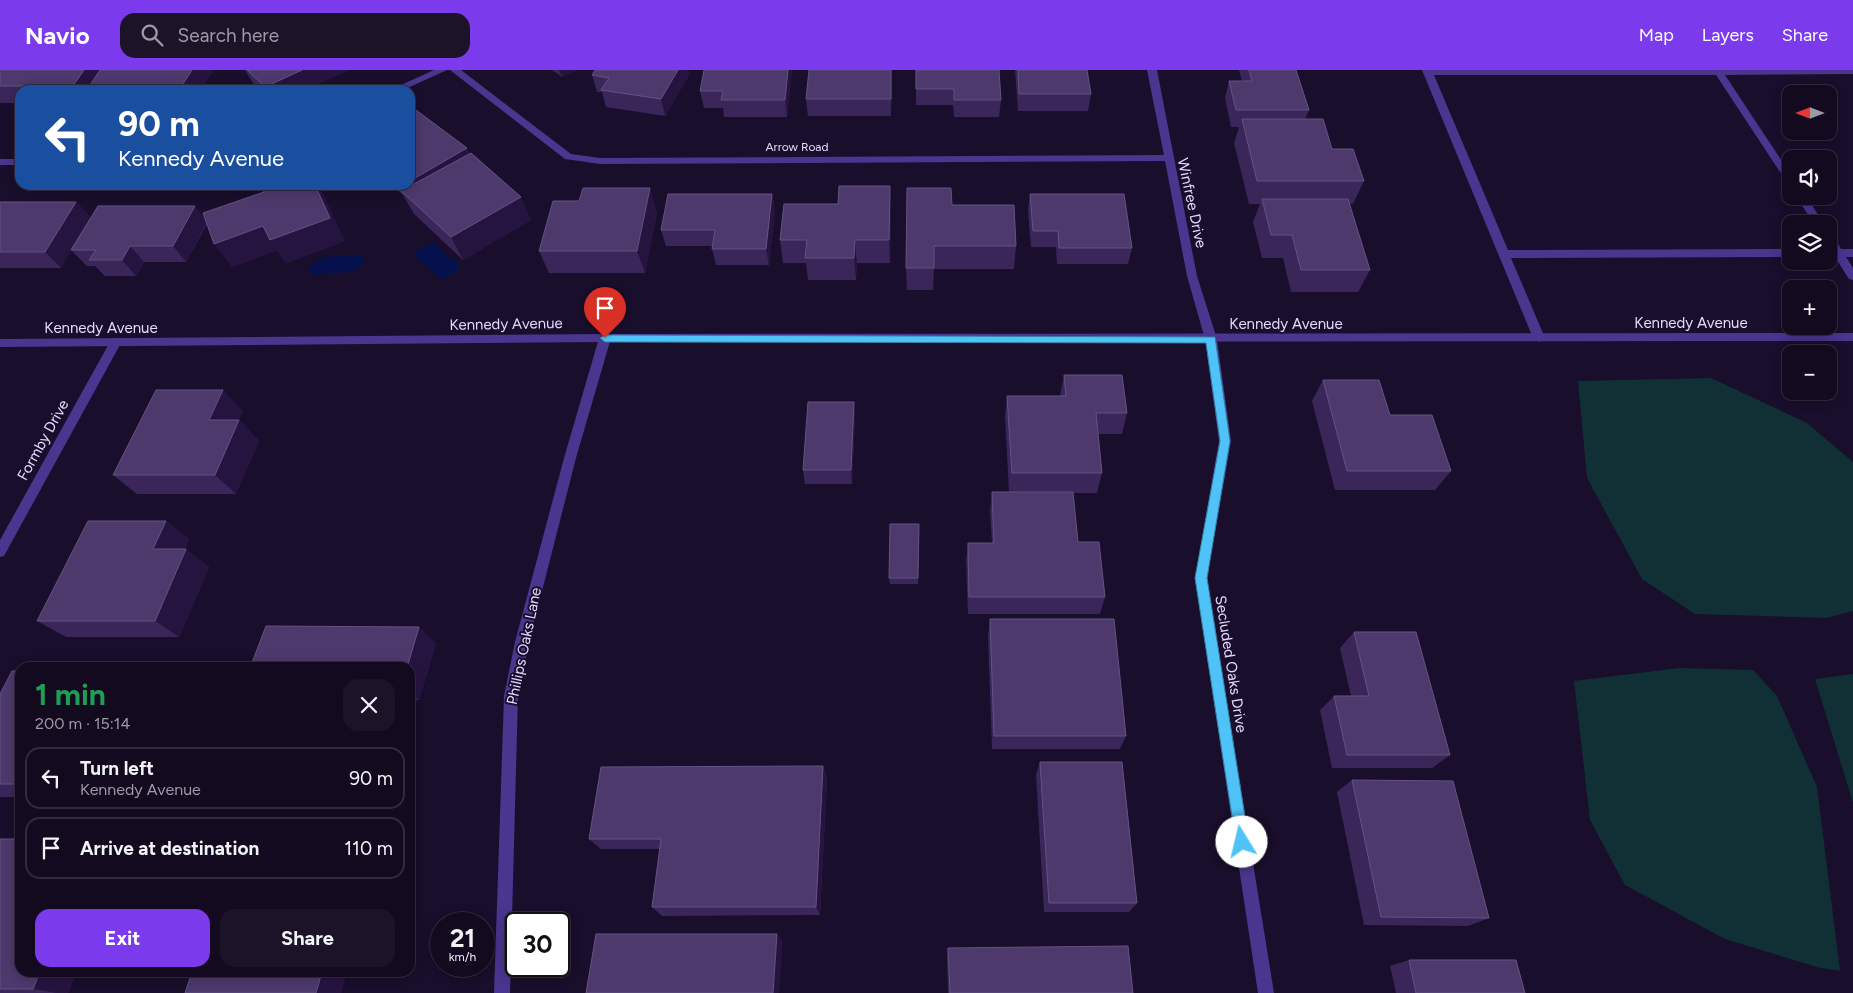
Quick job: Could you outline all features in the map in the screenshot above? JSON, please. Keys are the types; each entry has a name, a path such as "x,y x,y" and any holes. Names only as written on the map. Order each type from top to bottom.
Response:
{"street":[{"path":"407,85 442,70"},
{"name":"Arrow Road","path":"456,70 568,157 600,161 1168,158"},
{"name":"Winfree Drive","path":"1152,70 1192,276 1211,339"},
{"path":"1539,338 1428,71 1853,71"},
{"path":"1725,71 1782,167"},
{"path":"0,162 15,162"},
{"path":"1504,254 1782,253"},
{"path":"1837,253 1853,253"},
{"path":"1837,258 1853,276"},
{"name":"Kennedy Avenue","path":"0,343 605,338 1853,337"},
{"name":"Phillips Oaks Lane","path":"502,993 511,696 522,642 605,338"},
{"name":"Secluded Oaks Drive","path":"1211,339 1225,441 1201,578 1266,993"},
{"name":"Formby Drive","path":"0,552 115,343"}],"green space":[{"path":"1711,378 1807,423 1853,462 1853,611 1826,618 1695,614 1642,579 1587,478 1578,381"},
{"path":"1679,668 1753,670 1777,696 1817,787 1840,971 1820,968 1725,939 1625,885 1590,820 1574,681"},
{"path":"1853,674 1853,803 1815,679"}],"shaded area":[{"path":"433,242 449,258 456,259 459,269 444,279 439,277 413,254"},
{"path":"360,255 366,261 358,269 317,276 309,273 310,266 323,257"}],"building":[{"path":"0,70 84,70 74,85 0,86"},
{"path":"100,70 192,70 182,85 90,85"},
{"path":"247,70 302,70 269,85 263,85"},
{"path":"595,70 678,70 661,99 601,90 609,78 592,75"},
{"path":"704,70 788,70 785,100 721,100 723,91 700,91"},
{"path":"809,70 891,70 891,99 806,99"},
{"path":"916,70 999,70 1001,100 954,100 954,89 916,89"},
{"path":"1018,70 1087,70 1091,94 1019,94"},
{"path":"1249,70 1296,70 1309,110 1236,110 1229,81 1252,81"},
{"path":"415,110 467,148 415,178"},
{"path":"1242,119 1323,119 1332,149 1353,149 1364,181 1257,181"},
{"path":"471,153 521,197 451,237 401,191 415,190 415,183"},
{"path":"839,186 890,186 889,240 855,240 854,258 805,258 807,240 780,240 784,204 838,204"},
{"path":"583,188 650,188 637,251 539,251 553,201 579,201"},
{"path":"907,188 951,188 952,205 1014,205 1016,246 934,246 934,268 906,268"},
{"path":"263,190 317,190 330,218 270,240 263,226 214,244 203,213 264,192"},
{"path":"668,194 772,194 766,249 712,249 715,230 661,230"},
{"path":"1030,194 1124,194 1132,248 1059,248 1058,231 1033,231"},
{"path":"1262,199 1348,199 1370,270 1301,270 1292,235 1271,235"},
{"path":"0,202 76,202 45,252 0,252"},
{"path":"98,206 195,206 173,246 130,246 122,260 89,260 96,250 71,250"},
{"path":"1064,375 1122,375 1127,413 1096,413 1102,473 1012,473 1007,396 1066,396"},
{"path":"1323,380 1379,380 1390,415 1432,415 1451,471 1347,471"},
{"path":"156,390 223,390 209,420 239,420 215,475 113,475"},
{"path":"808,402 854,402 851,470 803,470"},
{"path":"992,492 1073,492 1078,542 1099,542 1105,597 969,597 968,543 994,543"},
{"path":"88,521 166,521 153,549 186,549 155,621 37,621"},
{"path":"890,524 919,524 918,578 889,578"},
{"path":"990,619 1114,619 1126,736 994,736"},
{"path":"266,626 419,627 409,662 252,662"},
{"path":"1354,632 1416,632 1450,755 1347,755 1334,696 1369,696"},
{"path":"12,671 15,671 15,784 0,784 0,694"},
{"path":"1040,762 1122,762 1137,903 1049,903"},
{"path":"823,766 816,907 652,907 661,839 589,839 601,767"},
{"path":"1352,780 1453,781 1489,918 1381,917"},
{"path":"0,839 15,839 15,977 38,977 33,989 0,989"},
{"path":"596,934 777,934 773,993 586,993"},
{"path":"1128,946 1133,993 950,993 948,948"},
{"path":"1409,960 1516,960 1525,993 1416,993"},
{"path":"190,977 321,977 316,993 185,993"}],"route":[{"path":"605,338 1211,339 1225,441 1201,578 1242,842"}]}
